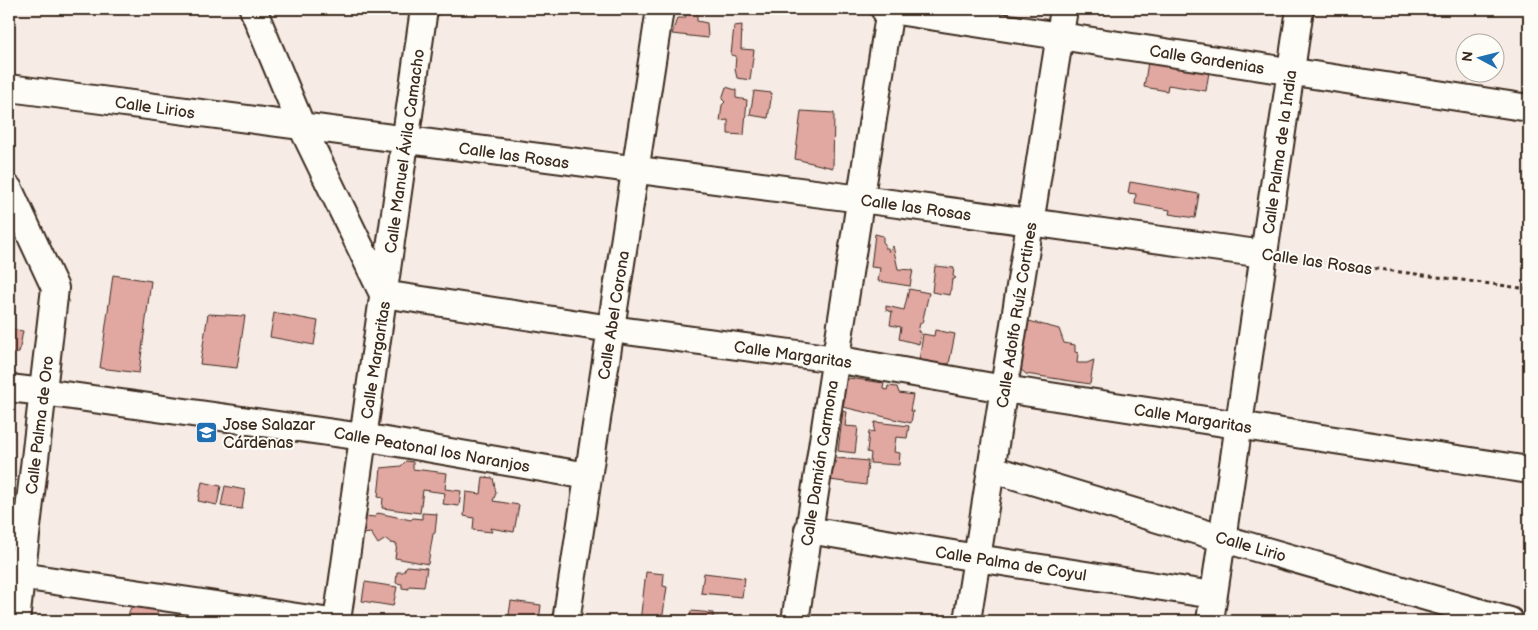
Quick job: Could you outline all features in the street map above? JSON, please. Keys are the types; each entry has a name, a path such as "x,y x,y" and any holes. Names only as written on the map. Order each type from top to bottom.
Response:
{"street":[{"path":"253,9 302,127 383,294"},
{"name":"Calle Manuel Ávila Camacho","path":"383,294 424,9"},
{"name":"Calle Abel Corona","path":"566,621 660,9"},
{"name":"Calle Gardenias","path":"888,9 1529,108"},
{"name":"Calle Damián Carmona","path":"795,621 861,199 888,9"},
{"name":"Calle Adolfo Ruíz Cortines","path":"968,621 1064,9"},
{"name":"Calle Palma de la India","path":"1215,614 1221,538 1300,9"},
{"name":"Calle Lirios","path":"9,88 302,127"},
{"name":"Calle las Rosas","path":"302,127 861,199 1264,254"},
{"name":"Calle Palma de Oro","path":"9,189 55,288 16,621"},
{"name":"Calle Margaritas","path":"337,621 383,294 611,329 835,359 1004,389 1529,470"},
{"name":"Calle Peatonal los Naranjos","path":"9,388 363,437 588,476"},
{"name":"Calle Lirio","path":"992,469 1221,538 1510,621"},
{"name":"Calle Palma de Coyul","path":"808,530 977,558 1215,614"},
{"path":"21,576 324,621"}],"path":[{"name":"Calle las Rosas","path":"1264,254 1529,289"}],"building":[{"path":"687,9 697,9 697,21 707,23 708,38 672,34 677,18 685,18"},
{"path":"742,25 741,49 754,50 750,80 737,78 735,69 736,56 731,55 734,26"},
{"path":"1148,62 1209,72 1206,91 1168,85 1167,91 1144,87"},
{"path":"726,87 736,90 736,98 747,100 744,135 728,134 728,120 720,121 722,105 725,102 722,99"},
{"path":"754,91 772,93 768,118 750,115"},
{"path":"801,111 834,113 833,168 795,159"},
{"path":"1130,182 1199,194 1195,218 1169,214 1170,210 1135,204 1136,194 1128,193"},
{"path":"875,234 883,236 885,248 888,248 889,252 893,246 898,269 913,270 910,286 878,281 880,268 871,267"},
{"path":"935,266 954,268 953,276 956,278 952,280 950,295 932,292"},
{"path":"113,275 151,281 139,373 100,368"},
{"path":"909,289 929,293 918,332 921,332 919,344 899,339 901,327 890,325 892,312 886,310 886,306 904,310"},
{"path":"274,313 318,321 314,345 270,337"},
{"path":"208,314 245,316 237,368 200,364"},
{"path":"1025,320 1059,329 1064,343 1075,345 1075,352 1078,353 1077,363 1087,363 1094,360 1090,384 1026,374 1018,367"},
{"path":"9,329 23,331 19,353 9,354"},
{"path":"935,330 955,334 949,364 919,361 923,334 934,336"},
{"path":"849,378 884,383 883,389 887,390 888,386 897,387 899,393 913,395 910,411 913,411 911,423 843,407 845,398 842,397 844,381 847,381"},
{"path":"843,411 847,412 845,426 858,427 855,453 838,451"},
{"path":"875,422 909,426 907,438 896,437 894,452 900,453 899,465 870,463 871,453 867,452 869,431 874,432"},
{"path":"837,458 868,461 866,485 830,480"},
{"path":"406,461 413,462 413,469 447,473 445,489 461,491 459,506 443,504 445,493 423,490 420,513 382,508 383,498 378,497 381,468 401,466"},
{"path":"483,477 493,478 496,493 493,501 519,505 514,532 490,528 492,532 473,530 474,518 464,516 466,492 481,494"},
{"path":"202,482 221,486 217,505 198,501"},
{"path":"225,486 245,490 242,509 221,506"},
{"path":"378,513 411,520 413,518 422,519 422,513 437,514 428,564 395,558 397,544 391,543 386,539 378,544 371,533 362,534 364,516 375,517"},
{"path":"407,566 427,568 424,587 409,586 409,589 402,588 402,584 396,583 397,572 403,572"},
{"path":"646,572 664,574 663,586 667,587 662,621 640,621"},
{"path":"704,573 745,578 742,597 701,593"},
{"path":"365,582 397,587 393,606 362,601"},
{"path":"134,601 153,604 159,616 176,618 176,621 146,621 143,619 143,621 128,621 129,612"},
{"path":"511,601 541,605 539,621 508,621"},
{"path":"691,611 713,613 713,618 718,618 718,621 664,621 664,617 690,618"}],"place":[{"name":"Jose Salazar Cárdenas","path":"207,433"}]}
